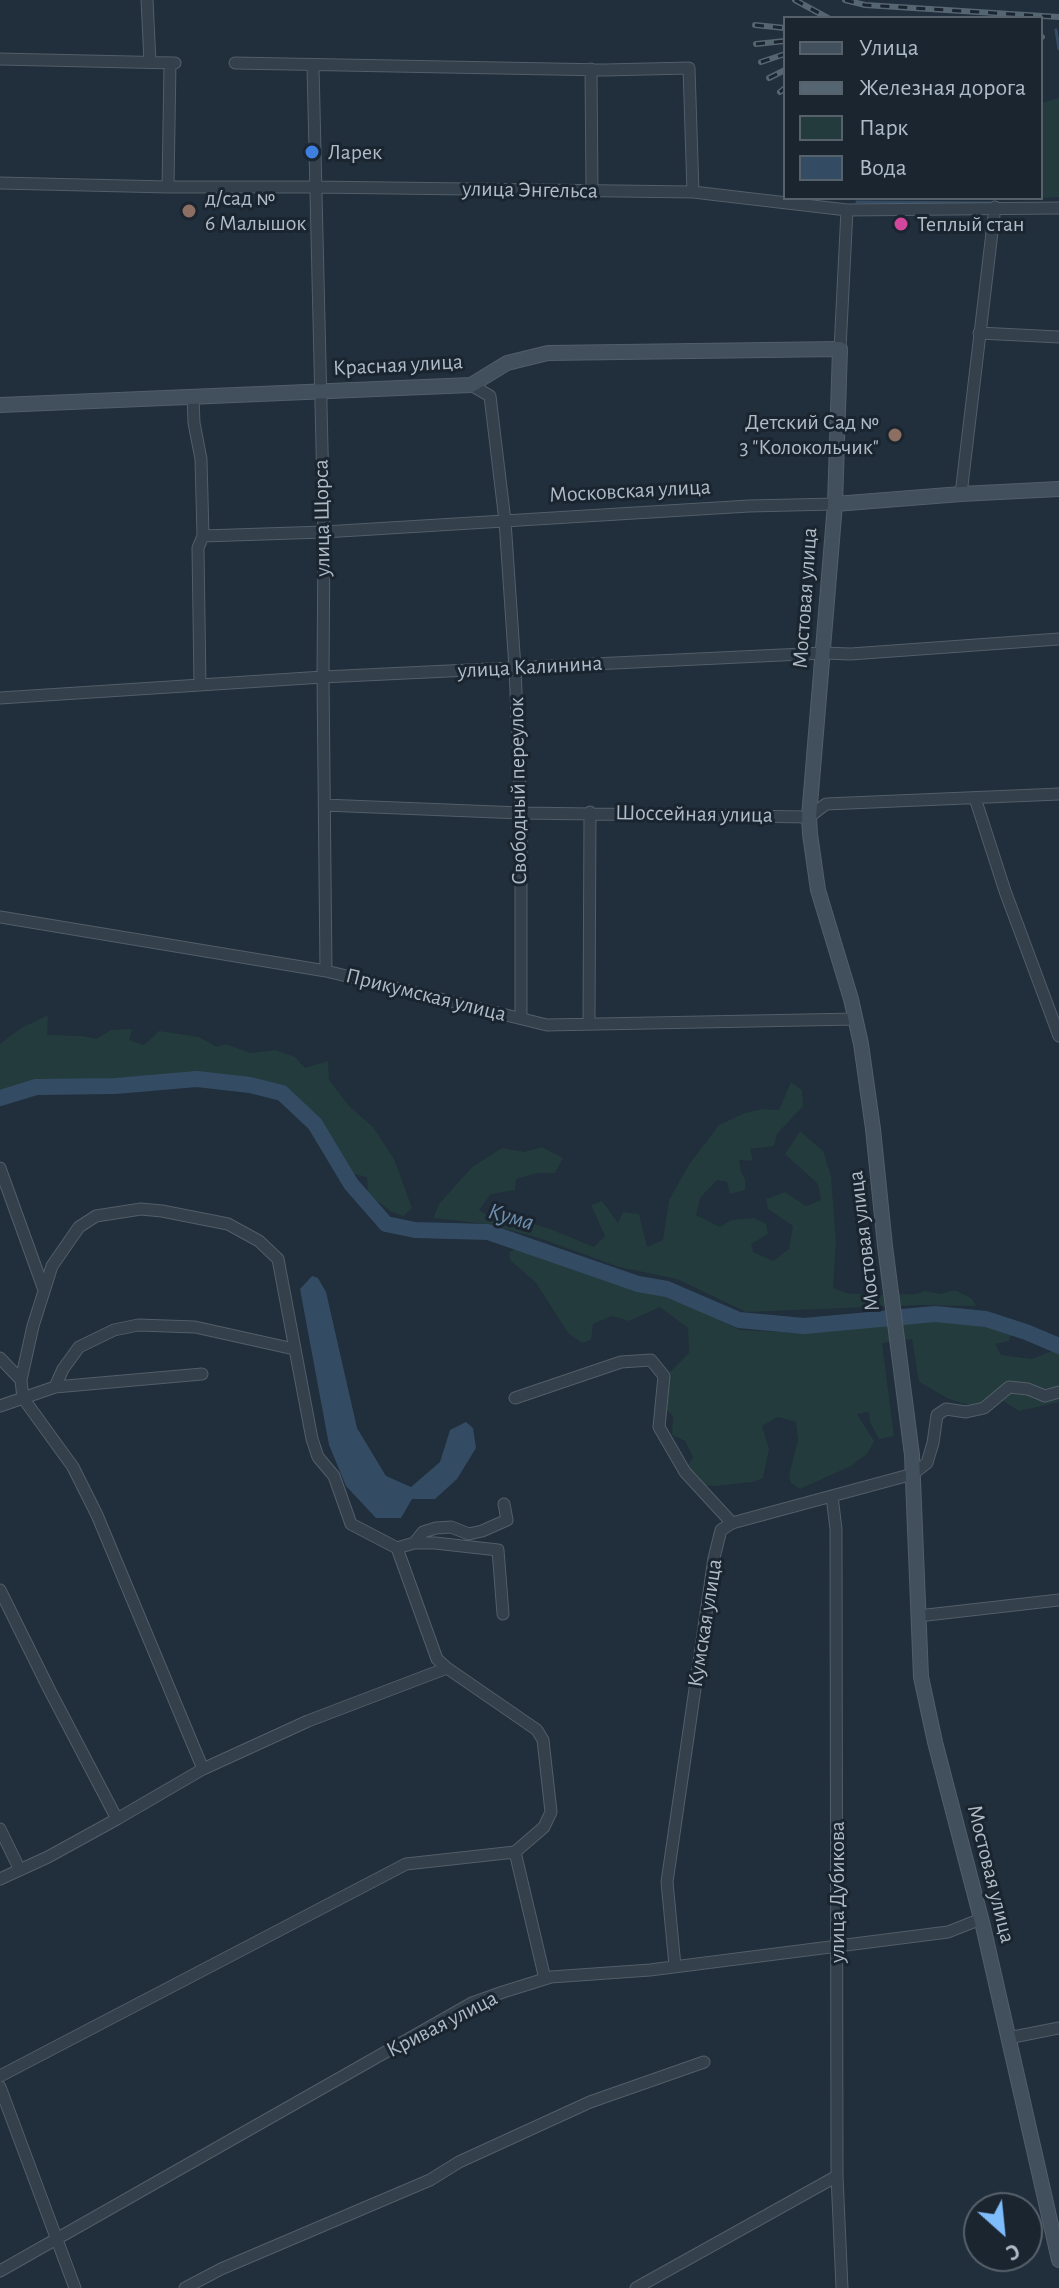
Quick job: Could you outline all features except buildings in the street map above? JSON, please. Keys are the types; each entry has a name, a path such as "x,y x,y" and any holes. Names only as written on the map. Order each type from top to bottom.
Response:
{"main road":[{"name":"Красная улица","path":"0,405 471,385 507,363 548,353 840,349"},
{"name":"Мостовая улица","path":"840,349 835,504 809,817 818,890 856,1019 873,1129 912,1455 924,1690 981,1919 1059,2260"},
{"name":"Московская улица","path":"835,504 1059,489"}],"street":[{"path":"147,0 150,62"},
{"path":"0,59 173,63 168,187"},
{"path":"235,63 689,68 693,192"},
{"name":"улица Щорса","path":"313,66 324,532 326,971"},
{"path":"591,69 592,191"},
{"name":"улица Энгельса","path":"0,183 693,192 847,210 1059,208"},
{"path":"961,494 995,207"},
{"name":"Мостовая улица","path":"840,349 847,210"},
{"path":"979,333 1059,337"},
{"name":"Свободный переулок","path":"471,385 490,396 505,521 521,813 521,1018"},
{"path":"193,397 201,459 203,536 198,548 200,685"},
{"name":"Московская улица","path":"203,536 835,504"},
{"name":"улица Калинина","path":"0,698 323,677 851,654 1059,639"},
{"name":"Шоссейная улица","path":"324,805 521,813 809,817 826,804 1059,794"},
{"path":"975,798 1005,891 1059,1036"},
{"path":"589,1024 590,812"},
{"name":"Прикумская улица","path":"0,917 326,971 547,1025 856,1019"},
{"path":"0,1168 44,1290"},
{"path":"0,2076 406,1864 515,1852 544,1827 551,1812 543,1740 537,1730 437,1659 397,1548 351,1524 348,1519 334,1476 318,1457 312,1439 278,1259 259,1241 228,1224 141,1209 96,1216 79,1227 67,1241 52,1266 44,1290 21,1380 23,1398 73,1467 97,1515 203,1769"},
{"path":"55,1387 63,1369 79,1347 114,1330 138,1325 195,1327 294,1349"},
{"path":"0,1358 21,1380"},
{"path":"515,1398 621,1362 651,1360 664,1376 659,1427 685,1472 732,1523 913,1474 927,1463 937,1415 946,1409 966,1412 984,1408 1009,1387 1028,1389 1045,1396 1059,1392"},
{"path":"0,1406 55,1387 202,1374"},
{"name":"улица Дубикова","path":"832,1496 836,1529 837,2176 842,2288"},
{"path":"414,1543 423,1532 436,1528 451,1527 469,1534 482,1531 507,1520 504,1504"},
{"name":"Кумская улица","path":"675,1966 667,1882 714,1558 721,1530 732,1523"},
{"path":"397,1548 414,1543 498,1550 503,1614"},
{"path":"0,1590 117,1819"},
{"path":"918,1616 1059,1600"},
{"path":"0,1879 117,1819 203,1769 308,1721 447,1668"},
{"path":"0,1829 20,1870"},
{"path":"515,1852 545,1979"},
{"name":"Кривая улица","path":"0,2271 472,2003 545,1979 948,1932 981,1919"},
{"path":"1008,2038 1059,2028"},
{"path":"185,2288 221,2269 430,2180 459,2162 590,2102 704,2062"},
{"path":"0,2087 75,2288"},
{"path":"636,2288 837,2176"}],"green space":[{"path":"1059,98 1059,197 1043,198 1043,102"},
{"path":"48,1015 47,1035 96,1039 111,1030 132,1029 129,1040 144,1045 159,1031 199,1037 217,1047 226,1044 250,1053 276,1050 295,1057 305,1068 328,1061 329,1080 350,1107 373,1127 394,1159 412,1208 403,1216 390,1211 368,1194 367,1177 354,1174 320,1119 286,1087 249,1078 196,1073 33,1083 0,1093 0,1044 21,1028"},
{"path":"791,1082 802,1090 803,1106 777,1134 774,1146 750,1149 753,1161 739,1160 745,1190 730,1194 727,1182 717,1180 700,1198 696,1215 720,1227 731,1220 754,1218 766,1224 768,1234 751,1244 753,1252 773,1261 789,1249 793,1226 768,1209 766,1199 785,1192 806,1206 821,1200 818,1184 785,1154 800,1131 823,1151 831,1176 836,1242 833,1288 846,1293 872,1295 925,1291 941,1294 955,1290 972,1299 976,1306 920,1305 746,1312 677,1279 619,1267 539,1238 487,1224 433,1218 439,1204 472,1167 502,1148 524,1152 542,1147 563,1158 555,1173 537,1173 516,1179 515,1190 491,1194 479,1210 487,1215 505,1215 550,1229 594,1247 605,1236 591,1205 602,1201 618,1223 623,1212 639,1214 647,1247 663,1240 669,1200 690,1163 719,1125 745,1113 762,1109 779,1110"},
{"path":"516,1249 632,1288 664,1294 740,1330 805,1333 921,1321 1003,1327 1011,1333 1009,1341 995,1344 1001,1355 1032,1359 1052,1351 1059,1354 1059,1402 1019,1411 992,1394 985,1402 971,1406 949,1399 919,1382 912,1339 882,1343 894,1436 879,1439 870,1422 869,1412 857,1414 874,1441 867,1454 851,1466 800,1489 791,1483 789,1475 798,1440 796,1422 778,1417 762,1426 769,1449 763,1478 753,1482 703,1485 687,1467 693,1457 685,1441 672,1435 673,1416 666,1409 668,1374 689,1353 688,1328 660,1307 629,1321 612,1316 593,1324 591,1340 582,1343 568,1333 536,1283 510,1260 509,1252"}],"water":[{"path":"312,1276 318,1278 326,1292 357,1428 386,1476 411,1487 440,1462 450,1430 466,1422 473,1428 476,1448 457,1479 435,1499 412,1499 401,1518 376,1518 346,1486 329,1445 300,1289"}],"waterway":[{"path":"1056,30 1059,49"},
{"path":"857,202 993,203"},
{"name":"Кума","path":"0,1098 36,1087 115,1086 197,1079 250,1085 282,1093 315,1124 351,1184 386,1224 415,1230 488,1232 638,1284 667,1289 739,1320 804,1326 935,1314 986,1319 1059,1346"}],"railway":[{"path":"795,0 824,16"},
{"path":"845,0 865,5 1043,16"},
{"path":"1043,16 1059,17"},
{"path":"755,25 783,28"},
{"path":"756,44 783,41"},
{"path":"761,62 783,55"},
{"path":"769,78 783,71"}],"place":[{"name":"Ларек","path":"312,152"},
{"name":"д/сад № 6 Малышок","path":"189,211"},
{"name":"Теплый стан","path":"901,224"},
{"name":"Детский Сад № 3 \"Колокольчик\"","path":"895,435"}]}
